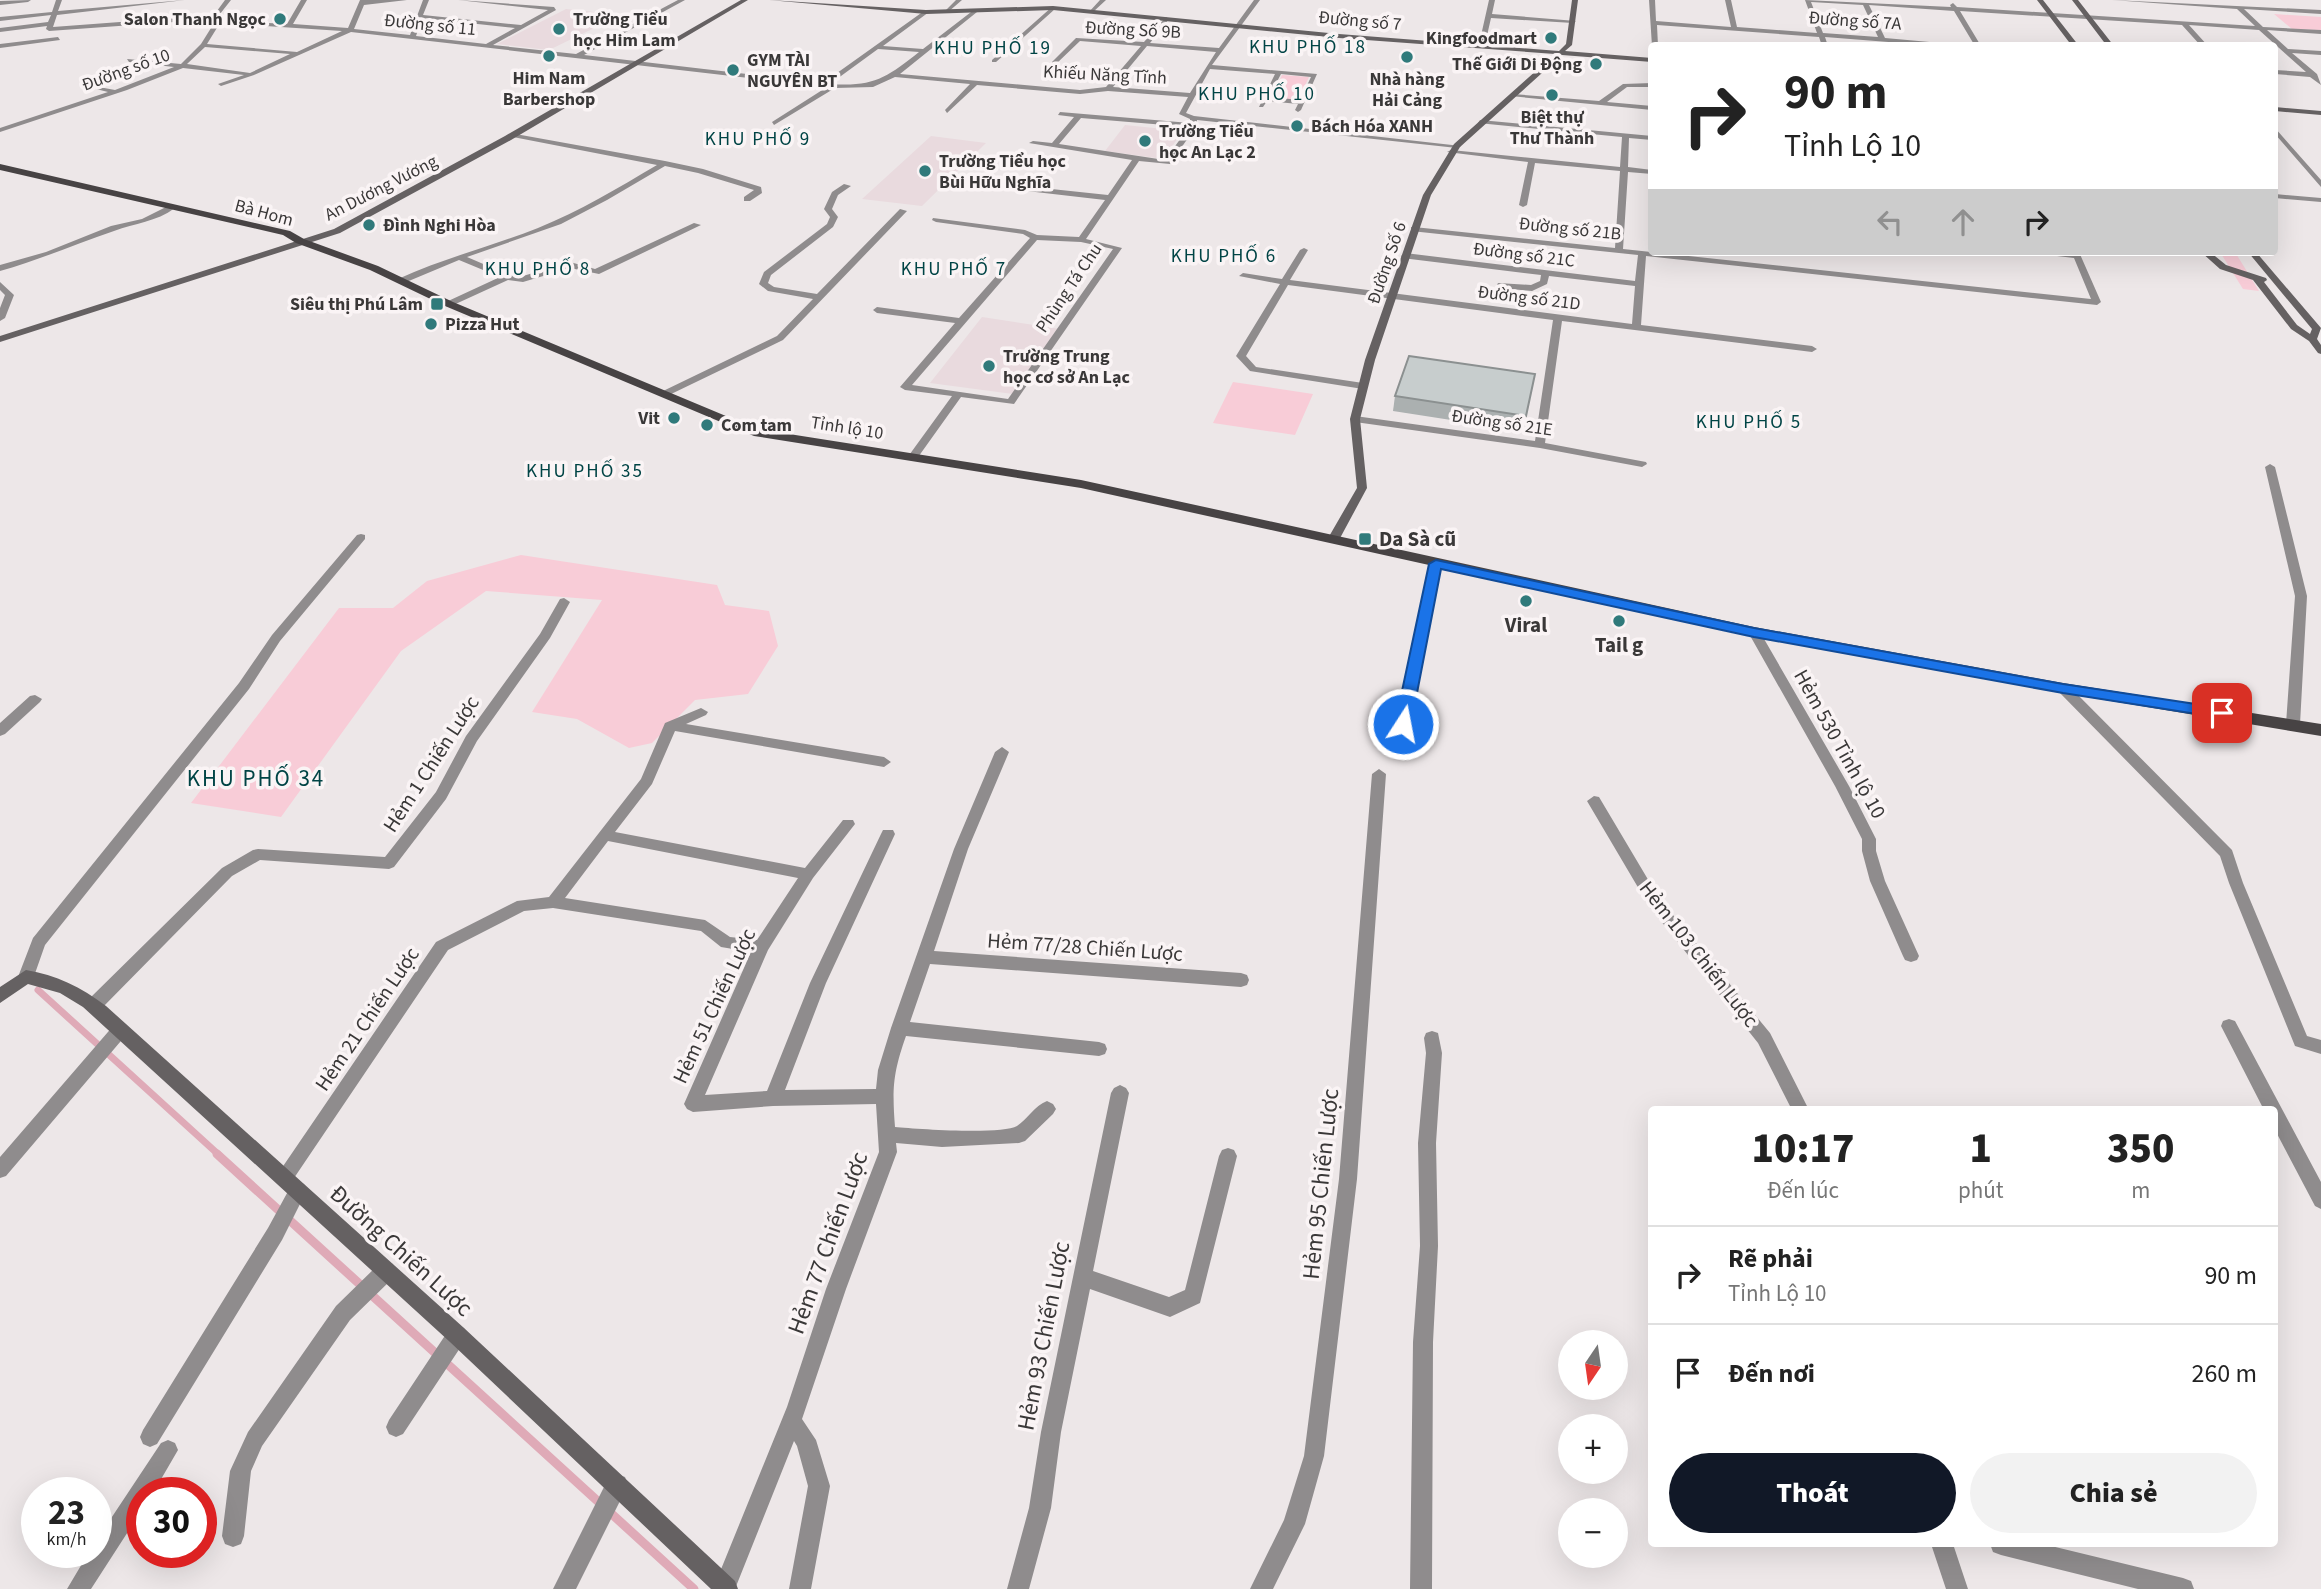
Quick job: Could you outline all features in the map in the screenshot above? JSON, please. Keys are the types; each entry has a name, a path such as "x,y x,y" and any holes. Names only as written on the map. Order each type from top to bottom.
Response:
{"main road":[{"path":"737,7 745,0"},
{"path":"737,7 754,0"},
{"name":"Đường số 7","path":"772,0 926,12 1052,5 1166,19 1547,43"},
{"name":"Đường số 7","path":"824,0 946,10 1093,10 1648,60"},
{"path":"1569,45 1575,0"},
{"path":"2040,0 2073,42"},
{"path":"2075,0 2108,42"},
{"name":"An Dương Vương","path":"0,339 337,230 513,135 737,7"},
{"path":"1558,44 1580,45"},
{"name":"Đường Số 6","path":"1333,540 1362,488 1355,419 1363,386 1427,195 1454,149 1480,122 1563,53 1569,45"},
{"path":"2278,101 2321,105"},
{"path":"2278,109 2321,113"},
{"name":"Bà Hom","path":"0,167 286,233 300,242"},
{"name":"Bà Hom","path":"0,176 272,239 300,242"},
{"name":"Tỉnh lộ 10","path":"300,242 374,268 449,304 754,432 1081,484 1333,540"},
{"path":"2210,256 2223,267 2257,279 2279,282"},
{"path":"2255,256 2316,329 2321,351"},
{"path":"2257,279 2294,327 2317,340"},
{"path":"1333,540 1754,632 2063,688 2321,730"},
{"path":"0,996 26,977"},
{"name":"Đường Chiến Lược","path":"26,977 46,979 95,1004 120,1030 457,1335 725,1588"}],"street":[{"path":"0,3 28,0"},
{"path":"49,27 59,0"},
{"path":"0,19 182,0"},
{"name":"Đường số 10","path":"0,130 115,92 182,66 203,45 228,0"},
{"path":"289,26 304,0"},
{"path":"221,84 252,74 349,30 363,2 404,0"},
{"path":"412,37 426,0"},
{"path":"461,0 554,9 487,45"},
{"path":"578,56 682,0"},
{"path":"946,10 959,0"},
{"path":"1093,10 1103,0"},
{"path":"1191,95 1257,0"},
{"path":"1483,40 1493,0"},
{"path":"1652,0 1655,42"},
{"path":"1728,0 1734,29"},
{"path":"1824,42 1809,0 2321,32"},
{"path":"1950,0 1976,42"},
{"path":"2115,0 2321,12"},
{"path":"1865,4 1882,39"},
{"path":"994,61 1053,8"},
{"path":"2239,8 2317,75 2321,83"},
{"path":"894,75 975,11"},
{"path":"824,85 926,12"},
{"path":"421,16 524,27"},
{"path":"1488,16 1573,21"},
{"name":"Đường số 11","path":"0,30 127,21 217,19 349,30 638,63"},
{"path":"1108,89 1166,19"},
{"name":"Đường số 7A","path":"1654,23 1920,42"},
{"path":"2185,24 2201,42"},
{"path":"0,46 58,39"},
{"name":"Đường Số 9B","path":"1054,64 1078,39 1220,50"},
{"path":"203,45 299,53"},
{"path":"878,47 925,51"},
{"path":"2288,51 2321,54"},
{"path":"129,60 252,74"},
{"name":"Khiếu Năng Tĩnh","path":"638,63 834,86 873,85 894,75 1080,92 1108,89 1191,95 1182,114 1194,122"},
{"path":"1208,67 1279,72 1315,75 1300,106 1263,103 1279,72"},
{"path":"2278,72 2317,75"},
{"path":"1601,103 1633,80 1648,84"},
{"path":"947,111 975,83"},
{"path":"90,86 115,92"},
{"path":"774,123 834,86"},
{"path":"1073,99 1080,92"},
{"path":"1513,96 1648,108"},
{"path":"1066,107 1060,114 1194,122 1648,172"},
{"path":"1054,146 1079,116"},
{"path":"1033,143 1167,162 1194,122"},
{"path":"1480,122 1648,138"},
{"path":"513,135 665,163 758,189 758,193 747,199"},
{"path":"1619,250 1626,135"},
{"path":"2278,135 2321,185"},
{"name":"Phùng Tá Chu","path":"1081,240 1137,159"},
{"path":"1523,205 1532,161"},
{"path":"401,281 459,257 543,229 609,197 665,163"},
{"path":"2308,170 2321,171"},
{"path":"959,181 1110,198"},
{"path":"818,297 771,289 763,284 767,274 830,225 834,217 828,209 835,194 847,186"},
{"path":"2278,196 2321,200"},
{"path":"0,268 49,254 114,228 145,221 172,208"},
{"path":"664,394 780,338 903,211"},
{"path":"936,220 1025,232 1035,237"},
{"path":"459,257 507,277 523,279 570,265 596,272 697,225"},
{"name":"Đường số 21B","path":"1415,229 1648,253"},
{"name":"Phùng Tá Chu","path":"1035,237 1081,240 1118,248 1011,402 905,387 959,321 1035,237"},
{"path":"1304,250 1241,356 1253,369 1363,386"},
{"path":"1636,327 1642,253"},
{"name":"Đường số 21C","path":"1405,256 1639,284"},
{"name":"Đường số 21B","path":"1703,256 2097,302 2076,256"},
{"path":"1494,309 1504,269"},
{"path":"1501,285 1538,287 1544,282 1545,274"},
{"name":"Đường số 21D","path":"1243,275 1392,297 1812,349"},
{"path":"449,304 507,277"},
{"path":"0,285 9,295 0,318"},
{"path":"877,310 959,321"},
{"path":"1540,445 1558,318"},
{"path":"912,458 958,394"},
{"name":"Đường số 21E","path":"1355,419 1540,445 1642,464"},
{"path":"2270,467 2301,596 2293,724"},
{"path":"26,977 38,942 244,686 276,638 361,537"},
{"path":"1403,724 1436,564"},
{"name":"Hẻm 1 Chiến Lược","path":"95,1004 227,872 258,854 389,863 441,795 471,739 546,635 564,602"},
{"name":"Hẻm 530 Tỉnh lộ 10","path":"1754,632 1842,786 1869,839 1868,849 1883,897 1911,956"},
{"path":"2063,688 2227,854 2236,883 2301,1041 2321,1047"},
{"path":"0,731 35,699"},
{"path":"553,902 647,781 670,726 701,712"},
{"path":"670,726 884,762"},
{"name":"Hẻm 77 Chiến Lược","path":"725,1588 791,1422 836,1289 888,1152 884,1096 886,1070 961,849 1002,752"},
{"name":"Hẻm 95 Chiến Lược","path":"1261,1589 1294,1524 1314,1456 1348,1179 1379,774"},
{"name":"Hẻm 103 Chiến Lược","path":"1594,801 1654,902 1764,1038 1799,1106"},
{"name":"Hẻm 51 Chiến Lược","path":"773,1098 693,1104 761,947 808,874 848,824"},
{"path":"884,1096 773,1098 818,983 888,834"},
{"path":"604,835 808,874"},
{"name":"Hẻm 21 Chiến Lược","path":"150,1437 275,1234 291,1184 442,946 522,905 553,902 705,926 726,943 761,947"},
{"name":"Hẻm 77/28 Chiến Lược","path":"926,957 1241,979"},
{"path":"2229,1026 2271,1106"},
{"path":"899,1028 1099,1049"},
{"path":"0,1170 120,1030"},
{"path":"1421,1589 1423,1342 1429,1246 1427,1143 1434,1053 1432,1038"},
{"name":"Hẻm 93 Chiến Lược","path":"1018,1589 1040,1508 1051,1432 1120,1093"},
{"path":"887,1134 942,1139 1020,1135 1047,1109"},
{"path":"2278,1119 2321,1200"},
{"path":"1083,1277 1170,1307 1193,1296 1228,1156"},
{"path":"233,1536 241,1471 255,1439 312,1355 355,1299 386,1271"},
{"path":"396,1427 457,1335"},
{"path":"791,1422 806,1440 819,1486 800,1589"},
{"path":"78,1589 168,1450"},
{"path":"564,1589 617,1485"},
{"path":"1943,1547 1957,1589"},
{"path":"2013,1547 2183,1589"}],"shaded area":[{"name":"Trường Tiểu học Him Lam","path":"566,9 621,15 549,50 497,44"},
{"path":"2274,14 2321,17 2321,30 2292,29"},
{"path":"1282,75 1309,77 1298,100 1271,98"},
{"name":"Trường Tiểu học An Lạc 2","path":"1125,125 1183,131 1163,159 1105,151"},
{"name":"Trường Tiểu học Bùi Hữu Nghĩa","path":"931,136 986,143 922,206 862,199"},
{"path":"2222,256 2237,256 2259,291 2243,289"},
{"name":"Trường Trung học cơ sở An Lạc","path":"982,317 1060,329 1013,394 930,383"},
{"path":"1233,382 1313,394 1295,435 1213,423"},
{"path":"521,555 717,585 725,605 769,611 778,646 748,694 695,700 652,743 629,748 577,719 532,712 602,600 486,591 401,651 281,817 191,803 339,608 393,608 427,581"}],"building":[{"path":"1409,356 1535,374 1526,416 1395,396"}],"waterway":[{"path":"38,990 219,1155"},
{"path":"217,1154 694,1589"}],"place":[{"name":"Salon Thanh Ngọc","path":"280,19"},
{"name":"Trường Tiểu học Him Lam","path":"559,29"},
{"name":"Kingfoodmart","path":"1551,38"},
{"name":"Him Nam Barbershop","path":"549,56"},
{"name":"Nhà hàng Hải Cảng","path":"1407,57"},
{"name":"Thế Giới Di Động","path":"1596,64"},
{"name":"GYM TÀI NGUYÊN BT","path":"733,70"},
{"name":"Biệt thự Thư Thành","path":"1552,95"},
{"name":"Bách Hóa XANH","path":"1297,126"},
{"name":"Trường Tiểu học An Lạc 2","path":"1145,141"},
{"name":"Trường Tiểu học Bùi Hữu Nghĩa","path":"925,171"},
{"name":"Đình Nghi Hòa","path":"369,225"},
{"name":"Siêu thị Phú Lâm","path":"437,304"},
{"name":"Pizza Hut","path":"431,324"},
{"name":"Trường Trung học cơ sở An Lạc","path":"989,366"},
{"name":"Vit","path":"674,418"},
{"name":"Com tam","path":"707,425"},
{"name":"Da Sà cũ","path":"1365,539"},
{"name":"Viral","path":"1526,601"},
{"name":"Tail g","path":"1619,621"}],"district":[{"name":"KHU PHỐ 18","path":"1308,47"},
{"name":"KHU PHỐ 19","path":"993,48"},
{"name":"KHU PHỐ 10","path":"1257,94"},
{"name":"KHU PHỐ 9","path":"758,139"},
{"name":"KHU PHỐ 6","path":"1224,256"},
{"name":"KHU PHỐ 8","path":"538,269"},
{"name":"KHU PHỐ 7","path":"954,269"},
{"name":"KHU PHỐ 5","path":"1749,422"},
{"name":"KHU PHỐ 35","path":"585,471"},
{"name":"KHU PHỐ 34","path":"256,778"}],"route":[{"path":"1403,724 1436,564 1754,632 2063,688 2222,713"}]}
